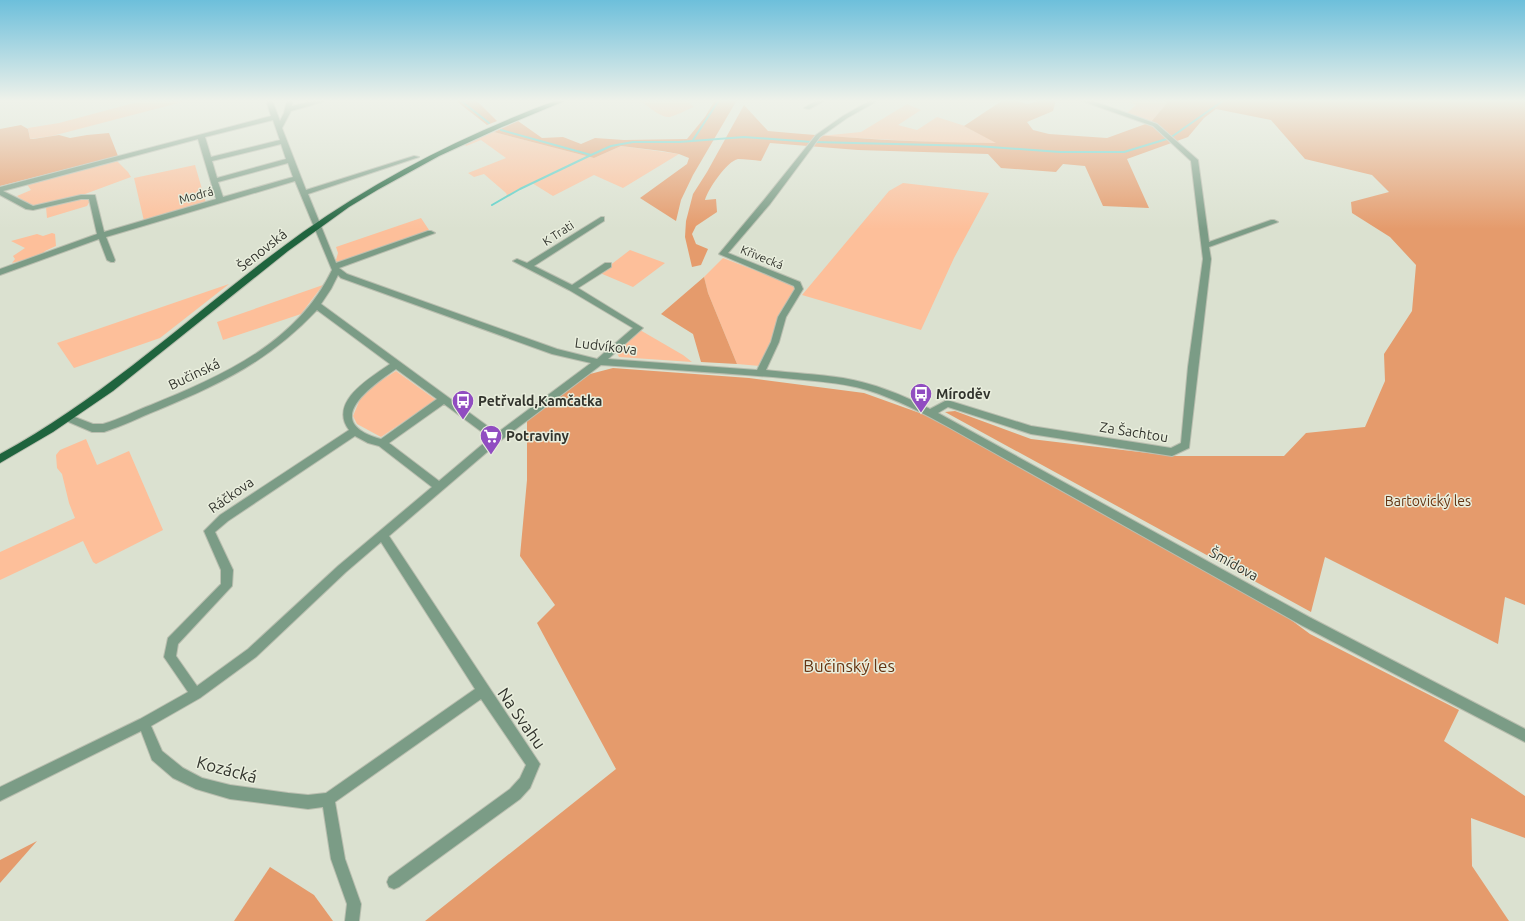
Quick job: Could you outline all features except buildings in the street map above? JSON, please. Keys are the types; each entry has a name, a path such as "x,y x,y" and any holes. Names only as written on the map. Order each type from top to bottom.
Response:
{"main road":[{"name":"Šenovská","path":"0,459 67,418 131,371 317,225 375,188 434,155 460,143"}],"street":[{"path":"0,190 175,143"},
{"path":"203,143 220,201"},
{"path":"209,160 275,143"},
{"path":"284,143 335,269 431,233"},
{"name":"Křivecká","path":"760,373 775,342 782,317 799,289 797,284 723,254 767,202 813,143"},
{"name":"Za Šachtou","path":"931,413 946,403 1031,430 1172,452 1186,445 1193,367 1207,259 1194,160 1176,143"},
{"path":"304,193 416,156"},
{"path":"214,181 290,160"},
{"name":"Modrá","path":"0,272 18,264 101,236 298,178"},
{"path":"0,190 33,208 89,196 92,197 101,236 111,260"},
{"name":"K Trati","path":"528,266 601,219"},
{"path":"1206,246 1274,222"},
{"path":"0,794 144,723 196,694 252,653 342,569 497,438 599,362 639,328 572,288 517,261"},
{"path":"572,288 608,265"},
{"name":"Ludvíkova","path":"335,269 344,276 362,284 555,352 599,362 824,378 868,387 913,404 931,413"},
{"name":"Bučinská","path":"67,418 92,428 104,428 198,390 228,375 287,333 316,306 329,286 335,269"},
{"path":"316,306 497,438"},
{"path":"397,364 360,390 349,405 346,417 349,425 355,430 371,440 382,443 439,487"},
{"path":"382,443 444,399"},
{"name":"Šmídova","path":"931,413 1305,621 1525,736"},
{"name":"Ráčkova","path":"196,694 170,657 172,642 226,586 227,570 209,531 224,518 355,430"},
{"name":"Na Svahu","path":"382,535 483,691 533,764 525,783 515,794 394,882"},
{"name":"Kozácká","path":"144,723 157,755 178,773 201,784 230,792 308,802 328,799 483,691"},
{"path":"328,799 338,860 354,904 352,921"}],"shaded area":[{"path":"467,143 474,143 466,146 464,144"},
{"path":"485,143 536,143 594,158 621,146 679,154 623,188 594,175 553,196 532,183 492,205 507,195 506,193 484,174 474,177 468,173 506,158"},
{"path":"115,159 131,177 85,194 32,207 17,196 31,190 26,183"},
{"path":"195,165 206,203 144,221 134,178"},
{"path":"903,183 989,193 954,258 921,330 802,295 889,191"},
{"path":"82,197 89,198 90,201 87,206 47,218 46,207"},
{"path":"421,218 431,233 338,265 336,260 338,253 336,247"},
{"path":"52,233 55,234 56,246 45,251 42,255 12,263 15,259 13,256 25,248 11,241 37,234 43,236"},
{"path":"630,250 665,263 633,287 600,273"},
{"path":"723,258 791,284 795,289 760,366 737,364 708,293 704,277"},
{"path":"229,284 160,338 74,368 57,343"},
{"path":"323,285 301,314 223,340 217,322"},
{"path":"640,330 683,355 692,362 619,357 615,349"},
{"path":"396,371 436,400 381,437 357,424 353,416 363,392"},
{"path":"86,439 97,465 129,451 163,530 96,564 93,562 83,541 0,580 0,552 75,518 69,503 62,474 57,468 56,455 60,450"}],"green space":[{"path":"0,143 113,143 118,156 0,186"},
{"path":"536,143 712,143 693,175 681,200 676,221 640,198 687,164 689,158 679,154 662,151 621,146 594,158"},
{"name":"Bartovický les","path":"723,143 1171,143 1127,159 1149,208 1103,206 1085,166 1063,164 1056,172 1001,168 988,154 858,150 770,143 761,161 738,159 724,170 714,183 705,200 716,199 717,212 696,226 692,234 696,244 708,249 701,265 692,267 685,237 686,221 693,194"},
{"name":"Bartovický les","path":"1291,143 1525,143 1525,605 1505,597 1498,644 1325,557 1311,612 945,412 955,411 1031,439 1173,456 1284,456 1306,433 1365,427 1385,381 1384,354 1412,311 1416,265 1390,237 1352,213 1351,202 1389,192 1372,175 1305,159"},
{"path":"704,277 708,293 737,364 701,362 693,334 661,314"},
{"name":"Bučinský les","path":"613,368 749,378 864,393 928,416 1279,611 1310,634 1459,710 1444,741 1525,796 1525,838 1471,818 1472,866 1509,921 425,921 616,769 537,623 555,605 520,556 527,480 527,421 590,374"},
{"path":"37,841 0,883 0,860"},
{"path":"270,867 314,895 333,921 234,921"}],"waterway":[{"path":"548,143 591,155"},
{"path":"591,155 611,146 628,143"},
{"path":"854,143 976,146 1060,152 1124,152 1154,143"},
{"path":"492,205 520,189 591,155"}],"place":[{"name":"Míroděv","path":"921,414"},
{"name":"Petřvald,Kamčatka","path":"463,420"},
{"name":"Potraviny","path":"491,456"}]}
